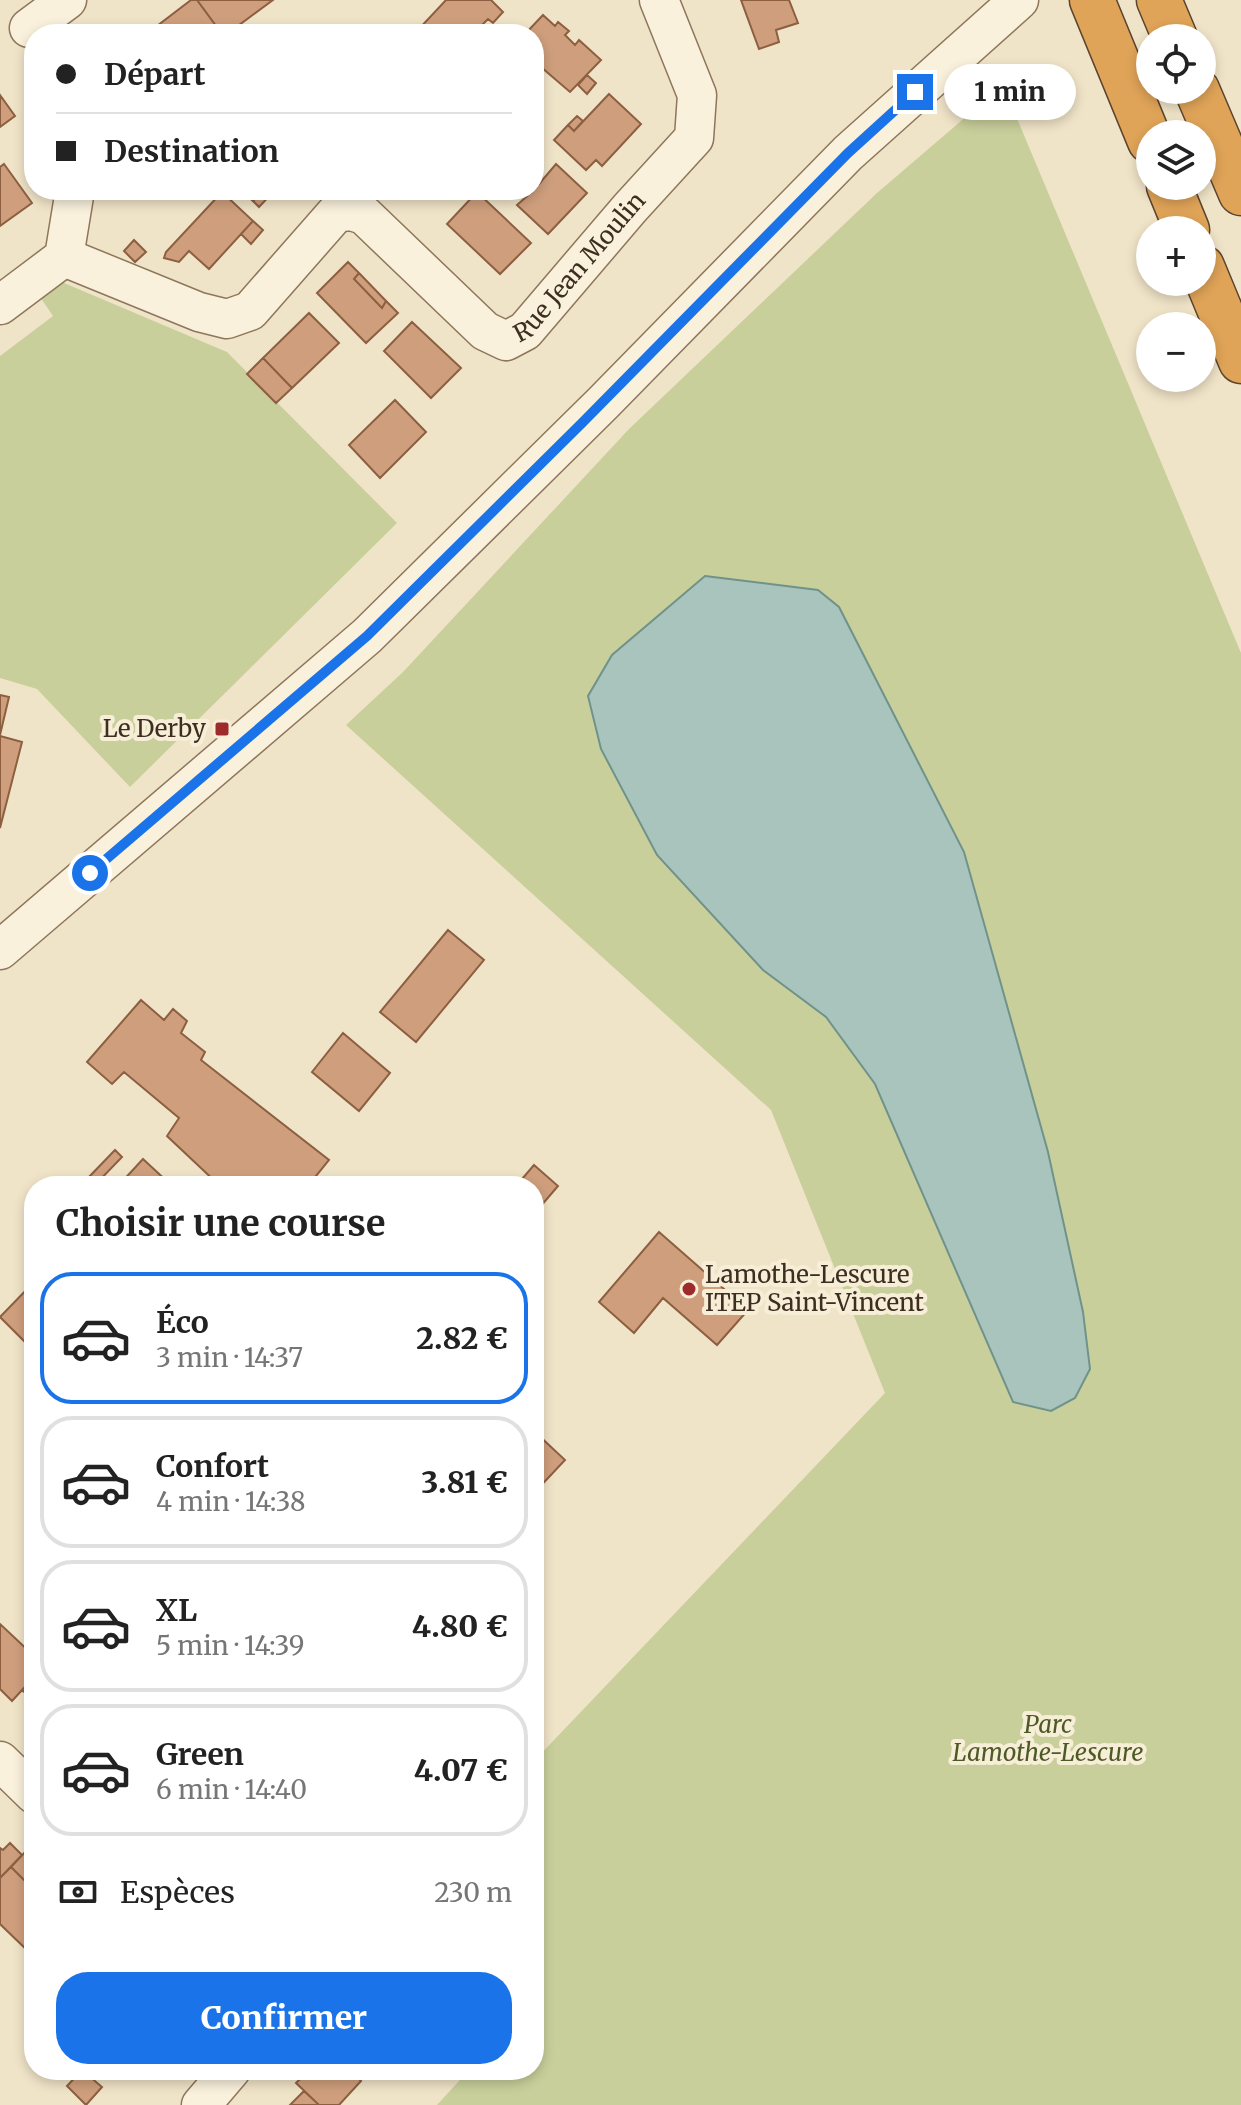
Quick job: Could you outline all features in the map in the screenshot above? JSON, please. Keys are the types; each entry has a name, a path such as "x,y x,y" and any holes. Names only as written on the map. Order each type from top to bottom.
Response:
{"highway":[{"path":"1092,0 1141,120"},
{"path":"1159,0 1169,24"},
{"path":"1203,104 1241,193"},
{"path":"1214,296 1241,361"}],"street":[{"path":"25,24 67,0"},
{"name":"Rue Jean Moulin","path":"64,257 199,312 227,319 250,311 336,213 351,211 364,215 485,331 506,341 525,331 694,138 697,95 659,0"},
{"path":"0,950 367,636 592,414 848,153 1019,0"},
{"path":"0,305 64,257 73,200"},
{"path":"0,1761 24,1784"},
{"path":"201,2105 222,2080"}],"green space":[{"name":"Parc Lamothe-Lescure","path":"1003,85 1241,653 1241,2105 437,2105 460,2080 544,2080 544,1751 885,1393 771,1110 346,725 403,672 629,429 877,193"},
{"path":"57,280 227,352 397,523 130,787 37,689 0,678 0,356 53,316 38,294"}],"water":[{"path":"705,576 818,590 839,607 964,852 1048,1152 1083,1312 1090,1369 1075,1398 1051,1411 1013,1402 875,1084 826,1017 763,970 657,855 601,749 588,696 612,655"}],"building":[{"path":"191,0 197,0 215,24 160,24"},
{"path":"197,0 273,0 241,24 215,24"},
{"path":"446,0 491,0 503,12 493,23 488,19 483,24 424,24"},
{"path":"741,0 789,0 798,23 776,30 779,42 759,49"},
{"path":"543,15 555,26 558,22 569,31 565,35 575,45 579,40 601,60 570,92 544,70 544,24 534,24"},
{"path":"587,75 596,83 587,94 578,85"},
{"path":"609,94 641,124 602,166 596,160 586,170 554,140 568,125 574,131"},
{"path":"0,95 15,116 0,127"},
{"path":"577,116 583,121 574,131 568,125"},
{"path":"4,164 24,192 24,200 32,203 0,226 0,167"},
{"path":"556,164 587,193 548,234 517,205 523,200 544,200 544,178"},
{"path":"215,200 231,200 253,221 209,269 189,251 179,262 164,258 166,252"},
{"path":"254,200 266,200 259,207"},
{"path":"470,200 485,200 531,243 500,274 447,224"},
{"path":"253,221 263,230 251,244 241,234"},
{"path":"134,240 146,252 135,262 124,251"},
{"path":"348,262 359,273 354,279 382,308 386,301 398,313 366,343 317,293"},
{"path":"359,273 386,301 382,308 354,279"},
{"path":"309,313 339,343 292,388 263,358"},
{"path":"412,322 461,368 431,398 384,351"},
{"path":"263,358 292,388 276,403 247,374"},
{"path":"395,400 426,432 380,478 349,445"},
{"path":"0,695 9,697 0,735"},
{"path":"0,736 22,742 0,828"},
{"path":"448,930 484,960 416,1042 380,1012"},
{"path":"141,1000 164,1020 173,1009 187,1021 181,1033 205,1052 201,1060 329,1160 316,1176 209,1176 167,1136 179,1118 124,1072 112,1084 87,1062"},
{"path":"343,1033 390,1073 359,1111 312,1072"},
{"path":"115,1150 122,1157 104,1176 90,1176"},
{"path":"143,1159 161,1176 127,1176"},
{"path":"534,1165 558,1186 544,1202 544,1176 525,1176"},
{"path":"659,1232 748,1310 717,1345 663,1298 634,1333 599,1302"},
{"path":"24,1292 24,1341 0,1317"},
{"path":"544,1440 565,1460 544,1482"},
{"path":"0,1624 24,1647 24,1688 12,1701 0,1689"},
{"path":"10,1843 22,1855 0,1878 0,1848 3,1850"},
{"path":"24,1853 24,1880 11,1867"},
{"path":"11,1867 24,1880 24,1947 0,1924 0,1878"},
{"path":"73,2080 94,2080 102,2087 86,2105 67,2086"},
{"path":"299,2080 361,2081 339,2105 319,2105 296,2083"},
{"path":"304,2091 319,2105 290,2105"}],"place":[{"name":"Le Derby","path":"222,729"},
{"name":"Lamothe-Lescure ITEP Saint-Vincent","path":"689,1289"}],"route":[{"path":"90,873 367,636 848,153 915,92"}]}
